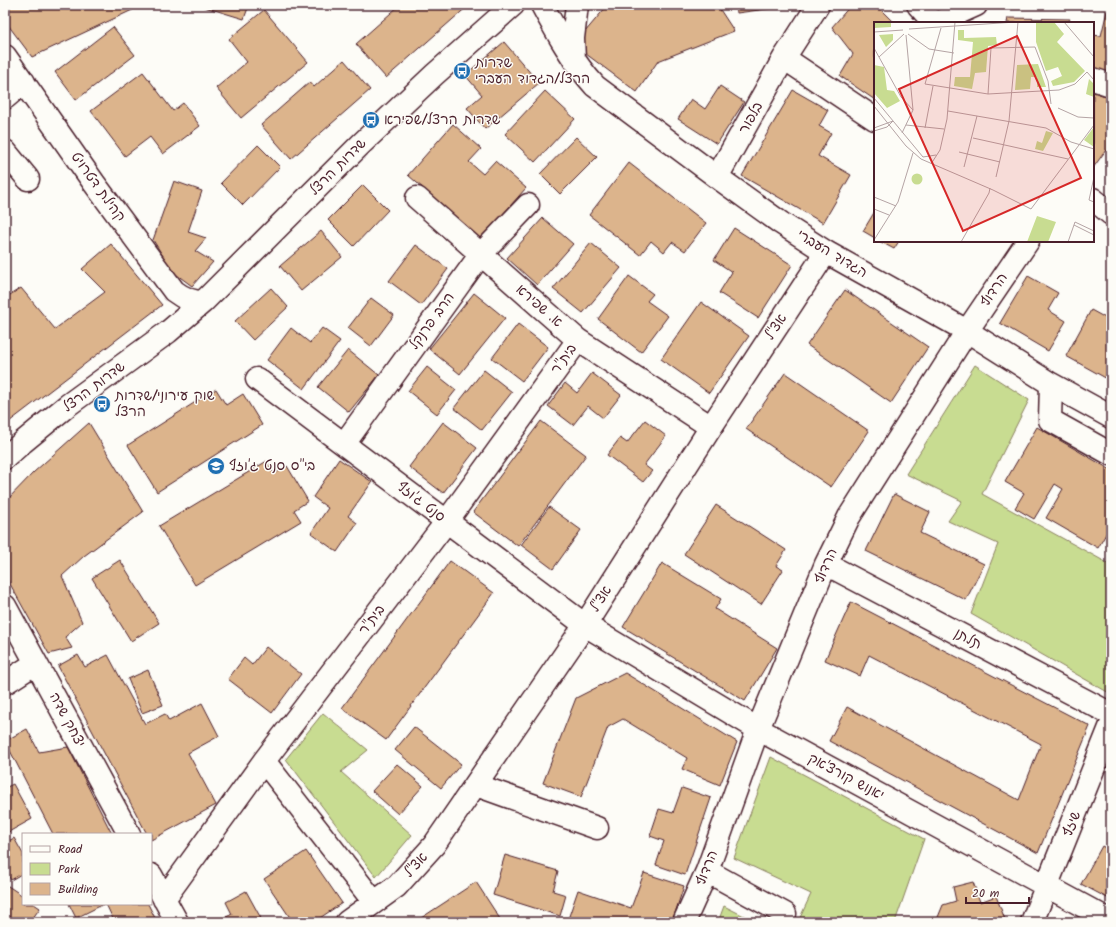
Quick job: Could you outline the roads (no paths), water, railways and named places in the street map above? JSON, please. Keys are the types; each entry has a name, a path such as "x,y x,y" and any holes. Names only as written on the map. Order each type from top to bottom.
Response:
{"street":[{"name":"שדרות הרצל","path":"5,458 68,405 168,332 202,302 361,144 434,75 513,5"},
{"name":"הגדוד העברי","path":"542,5 574,61 595,86 717,177 781,223 826,252 967,331 1051,384 1111,417"},
{"path":"574,61 573,38 577,5"},
{"name":"בלפור","path":"717,177 784,58 818,5"},
{"path":"918,5 934,22"},
{"path":"937,22 976,5"},
{"name":"קהילת דטרויט","path":"5,56 94,183 174,291 186,299 202,302"},
{"path":"784,58 874,118"},
{"path":"1094,79 1111,86"},
{"path":"5,98 24,82"},
{"path":"5,151 28,179"},
{"name":"א. שפירא","path":"417,198 578,340 711,427"},
{"path":"1094,200 1111,214"},
{"name":"הרב פרנקל","path":"344,444 480,254 528,205"},
{"path":"781,223 806,261 811,274"},
{"name":"הרדוף","path":"684,922 707,871 758,729 826,564 849,517 967,331 1027,242"},
{"name":"אצ\"ל","path":"347,922 397,886 434,845 585,625 711,427 826,252"},
{"name":"שדרות הרצל","path":"5,444 62,397 124,352 177,315 202,302"},
{"name":"בית\"ר","path":"164,898 264,761 447,521 578,340"},
{"name":"סנט ג'וזף","path":"257,379 585,625"},
{"path":"1051,384 1050,420 1111,454"},
{"name":"תלתן","path":"826,564 1111,714"},
{"name":"יצחק שדה","path":"5,606 128,833"},
{"name":"יאנוש קורצ'אק","path":"585,625 758,729 1111,921"},
{"path":"5,683 36,663"},
{"name":"שיזף","path":"1032,922 1111,725"},
{"path":"264,761 374,902"},
{"path":"476,785 597,828"},
{"path":"707,871 785,914"},
{"path":"152,877 177,922"}],"place":[{"name":"שדרות הרצל/הגדוד העברי","path":"462,71"},
{"name":"שדרות הרצל/שפירא","path":"371,120"},
{"name":"שוק עירוני/שדרות הרצל","path":"102,404"},
{"name":"בי\"ס סנט ג'וזף","path":"216,466"}]}
